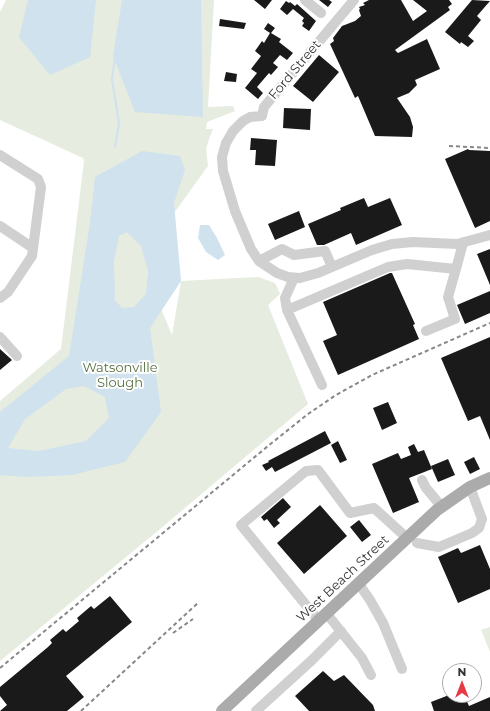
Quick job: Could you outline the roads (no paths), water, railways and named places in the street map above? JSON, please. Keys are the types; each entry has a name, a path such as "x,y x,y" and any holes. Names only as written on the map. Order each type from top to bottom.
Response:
{"main road":[{"name":"West Beach Street","path":"222,711 359,584 412,541 442,507 470,487 490,478"}],"street":[{"path":"305,0 321,13"},
{"name":"Ford Street","path":"259,260 246,240 235,210 223,171 223,150 233,131 243,121 250,117 262,116 264,106 354,0"},
{"path":"0,155 38,179 41,187 32,256 4,289 0,298"},
{"path":"0,226 33,248"},
{"path":"332,267 325,251 294,255 282,249 259,260 277,273 294,278 307,276 332,267 372,250 392,244 413,242 449,244 463,243 490,235"},
{"path":"426,331 455,318 448,297 463,243"},
{"path":"287,310 388,266 407,264 456,269"},
{"path":"294,278 285,298 287,310 322,385"},
{"path":"0,337 17,356"},
{"path":"370,675 362,658 341,631 323,617 241,524 306,471 318,470 350,513 374,508 412,541 439,546 472,533 479,528 482,519 470,487"},
{"path":"422,480 426,488 442,507"},
{"path":"359,584 383,623 402,669"},
{"path":"256,711 312,661 341,631"}],"water":[{"path":"28,0 96,0 90,57 50,75 19,37"},
{"path":"122,0 201,0 203,117 135,112 113,56"},
{"path":"142,151 180,156 185,170 174,203 181,281 150,328 161,412 125,462 72,475 29,477 0,475 0,412 69,356 90,223 95,177","holes":["127,232 141,246 148,271 146,294 134,307 122,308 115,300 114,261 119,236","84,386 105,397 109,418 86,441 39,451 8,448 25,419 66,389"]},
{"path":"200,225 209,225 217,238 225,255 218,260 206,252 198,238"}],"waterway":[{"name":"Watsonville Slough","path":"115,58 112,79 119,123 115,147"}],"railway":[{"path":"449,146 490,148"},
{"path":"0,668 308,414 336,395 372,375 490,323"},
{"path":"81,711 199,602"},
{"path":"173,633 193,619"}]}
